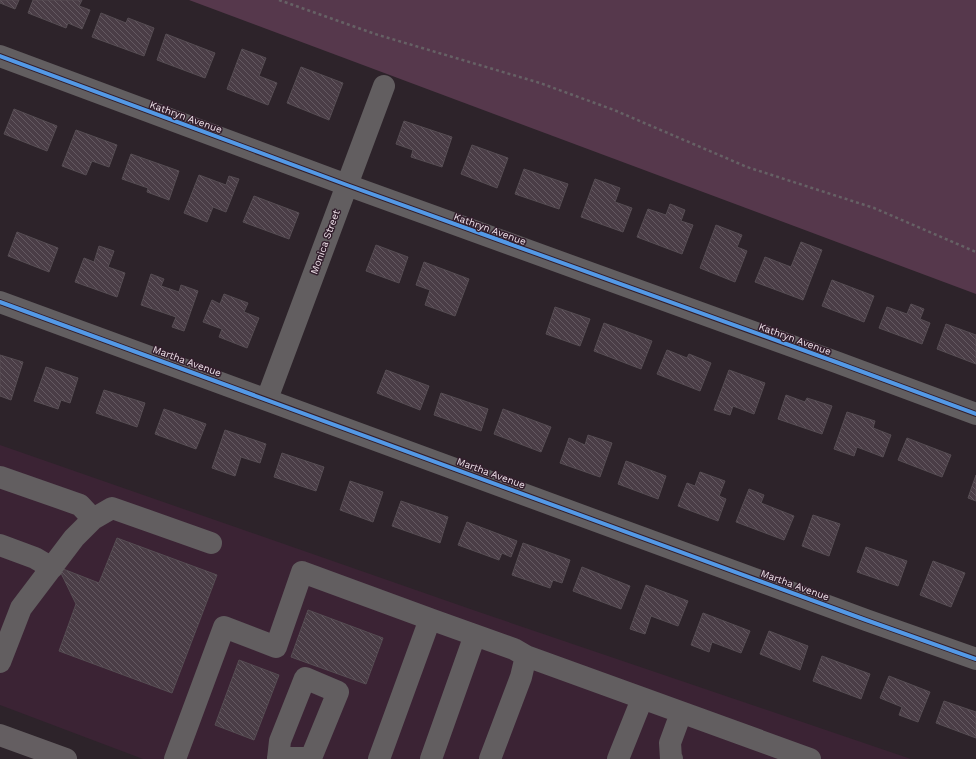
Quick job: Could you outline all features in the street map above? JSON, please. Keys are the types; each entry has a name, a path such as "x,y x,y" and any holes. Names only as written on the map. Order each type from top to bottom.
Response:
{"main road":[{"path":"0,735 66,759"}],"street":[{"name":"Kathryn Avenue","path":"0,56 347,185 821,356 976,414"},
{"name":"Monica Street","path":"267,399 384,86"},
{"name":"Martha Avenue","path":"0,302 976,659"},
{"path":"0,477 80,506 93,519"},
{"path":"0,662 8,619 21,608 74,538 93,519 112,508 211,543"},
{"path":"0,545 35,558 52,568"},
{"path":"175,759 224,627 276,646 302,572 514,649 526,656 642,699 810,759"},
{"path":"379,759 430,619"},
{"path":"432,759 475,635"},
{"path":"490,759 521,678 526,656"},
{"path":"618,759 642,699"},
{"path":"671,759 670,744 681,713"}],"path":[{"path":"279,0 376,34 540,83 614,110 747,167 874,208 976,252"}],"shaded area":[{"path":"189,0 976,0 976,294"},
{"path":"0,445 476,611 911,759 143,759 0,705"}],"building":[{"path":"0,0 19,0 15,9 0,3"},
{"path":"33,0 82,0 79,6 90,10 82,29 68,23 66,28 28,13"},
{"path":"101,13 126,23 128,18 154,28 144,56 92,37"},
{"path":"166,34 215,53 205,78 157,60"},
{"path":"242,49 266,58 259,76 277,83 268,105 227,89"},
{"path":"301,67 343,83 329,120 287,103"},
{"path":"14,109 57,126 47,151 4,134"},
{"path":"404,121 452,137 442,167 411,157 413,150 396,144"},
{"path":"76,130 117,145 109,167 92,161 86,175 62,166"},
{"path":"472,145 508,158 497,188 461,174"},
{"path":"131,154 179,171 169,200 147,192 148,188 122,179"},
{"path":"524,169 568,184 559,209 515,194"},
{"path":"199,175 226,185 229,176 239,179 226,212 213,207 207,222 184,213"},
{"path":"595,179 620,188 615,202 632,208 623,232 581,217"},
{"path":"254,196 299,213 289,239 243,222"},
{"path":"670,204 685,210 681,221 693,225 682,254 637,237 648,209 666,215"},
{"path":"716,225 742,235 737,247 747,251 735,282 700,268"},
{"path":"17,232 58,248 49,272 8,256"},
{"path":"801,242 822,250 803,300 755,282 765,257 791,267"},
{"path":"376,245 408,257 399,283 366,271"},
{"path":"99,246 114,251 108,267 125,273 117,297 75,282 84,258 94,262"},
{"path":"424,262 469,279 455,316 425,305 430,290 416,285"},
{"path":"151,274 164,279 161,286 179,292 181,285 198,291 184,331 172,327 176,317 141,305"},
{"path":"832,280 874,296 864,322 822,306"},
{"path":"224,294 248,303 244,312 259,318 247,348 219,337 222,329 203,322 212,300 220,304"},
{"path":"911,304 924,309 920,319 930,323 922,344 879,328 887,307 907,314"},
{"path":"555,307 590,319 580,346 546,334"},
{"path":"604,323 652,341 641,369 594,351"},
{"path":"946,324 976,335 976,364 937,349"},
{"path":"667,350 687,358 689,354 711,363 700,391 657,374"},
{"path":"0,355 23,362 11,400 0,396"},
{"path":"46,367 78,378 70,403 61,400 58,409 34,401"},
{"path":"386,370 429,386 420,410 377,393"},
{"path":"729,370 765,383 754,414 733,406 730,415 714,410"},
{"path":"104,390 145,403 137,427 96,413"},
{"path":"441,393 488,409 481,431 434,415"},
{"path":"786,395 805,402 807,398 832,406 822,434 778,419"},
{"path":"164,409 206,424 196,449 155,434"},
{"path":"503,409 551,427 541,452 494,434"},
{"path":"847,412 875,421 873,428 891,435 883,457 857,447 854,456 834,449"},
{"path":"225,430 266,444 260,463 241,457 235,476 212,468"},
{"path":"588,435 612,443 600,477 560,463 569,438 585,445"},
{"path":"907,438 951,455 942,477 898,460"},
{"path":"282,453 324,467 316,491 274,477"},
{"path":"626,461 666,476 658,499 618,484"},
{"path":"700,472 725,481 719,496 726,499 718,521 678,506 687,483 695,486"},
{"path":"976,475 976,501 968,498"},
{"path":"350,481 383,492 373,522 340,510"},
{"path":"749,489 764,495 761,503 794,516 784,540 736,522"},
{"path":"401,501 448,517 440,543 392,526"},
{"path":"813,515 840,524 829,556 802,546"},
{"path":"467,522 517,541 511,557 502,553 499,560 458,545"},
{"path":"117,538 217,575 172,693 59,651 76,604 58,567 99,583"},
{"path":"523,543 570,560 562,583 553,580 550,588 512,575"},
{"path":"866,547 907,561 898,586 857,572"},
{"path":"933,561 965,573 951,607 920,595"},
{"path":"582,567 630,586 621,609 573,591"},
{"path":"646,585 688,601 678,626 651,616 645,634 630,629"},
{"path":"308,610 383,638 366,684 291,657"},
{"path":"703,613 750,631 741,653 712,642 709,652 691,645"},
{"path":"769,631 808,646 800,670 760,654"},
{"path":"822,656 870,674 861,699 813,681"},
{"path":"239,660 279,675 254,740 215,725"},
{"path":"889,676 930,692 918,722 899,715 902,707 880,698"},
{"path":"944,701 976,712 976,738 936,723"}],"cycle path":[{"path":"0,56 347,185 976,414"},
{"path":"0,302 976,659"}]}
